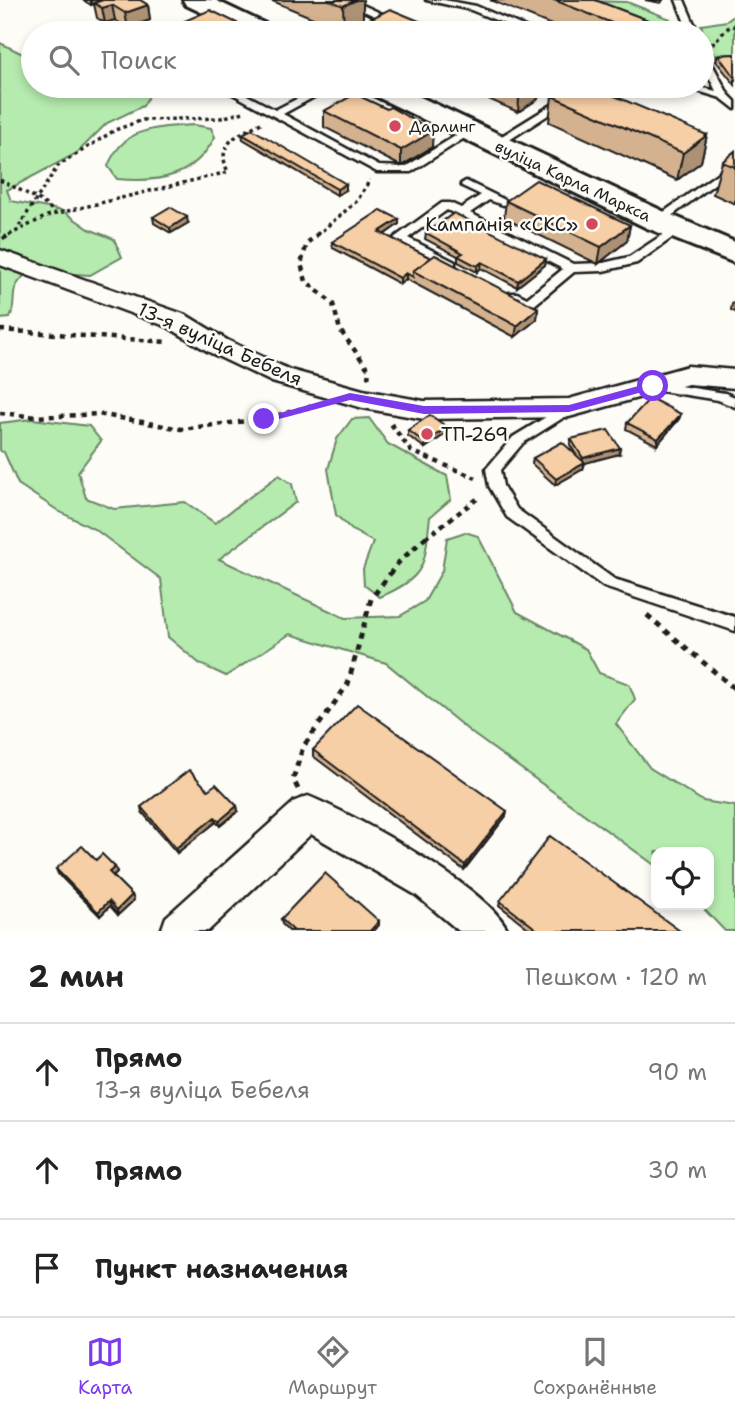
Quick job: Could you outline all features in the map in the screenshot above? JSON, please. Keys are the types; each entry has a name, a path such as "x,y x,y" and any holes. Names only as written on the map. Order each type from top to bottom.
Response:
{"main road":[{"path":"195,0 240,21"},
{"name":"вуліца Карла Маркса","path":"400,98 668,225 735,253"}],"street":[{"name":"13-я вуліца Бебеля","path":"0,257 177,321 218,346 281,376 362,399 424,410 569,408 688,375 735,379"},
{"path":"180,931 308,813 429,882 489,931"}],"lane":[{"path":"344,0 394,21"},
{"path":"430,0 473,8 505,21"},
{"path":"680,0 689,21"},
{"path":"380,21 387,18"},
{"path":"714,77 724,96 735,106"},
{"path":"714,93 724,96"},
{"path":"245,98 377,169 407,170 469,132"},
{"path":"275,114 306,98"},
{"path":"496,144 568,98"},
{"path":"458,268 400,238 446,205 571,268 603,267 633,260 728,169 735,172"},
{"path":"466,184 503,202"},
{"path":"462,213 489,195"},
{"path":"505,292 528,304 571,268"},
{"path":"653,386 720,396 735,402"},
{"path":"569,408 518,440 493,469 496,486 512,513 609,583 735,624"}],"path":[{"path":"714,43 730,26 735,26"},
{"path":"18,228 58,166 132,122 221,118 249,111"},
{"path":"0,242 18,228 55,212 92,208 211,175 224,175 228,172 223,153 228,144 267,119 258,115"},
{"path":"362,399 369,370 341,330 333,304 306,281 300,264 307,243 357,201 377,169"},
{"path":"0,180 38,199 55,212"},
{"path":"0,330 218,346"},
{"path":"0,413 37,417 98,414 181,429 264,419 362,399"},
{"path":"362,399 411,451 496,486"},
{"path":"308,813 293,779 303,747 348,684 371,599 398,563 429,533 465,506"},
{"path":"609,583 735,689"}],"green space":[{"path":"552,0 627,2 670,19 617,21"},
{"path":"735,15 735,58 717,59 714,54 714,23 727,21"},
{"path":"0,43 21,53 21,98 148,98 143,106 107,123 77,153 7,190 11,201 63,211 89,229 114,239 122,257 90,275 29,271 17,284 10,318 0,319"},
{"path":"194,125 211,128 215,137 207,150 186,169 161,178 133,180 117,179 108,166 123,143 132,136 154,129"},
{"path":"369,418 388,444 447,476 451,499 430,517 421,567 407,582 380,597 364,585 363,569 373,542 352,530 336,515 328,469 337,439 352,419"},
{"path":"32,419 89,426 101,441 78,472 86,498 114,509 185,502 215,523 279,475 292,484 296,502 219,559 345,618 400,616 425,601 442,571 447,538 465,532 478,536 517,612 586,649 599,673 629,684 635,699 616,724 650,768 703,801 735,806 735,931 725,931 705,910 714,910 714,847 651,847 651,862 473,734 386,663 290,634 226,676 200,664 168,637 161,579 96,530 60,512 18,484 4,452 0,451 0,423"}],"building":[{"path":"103,0 140,0 148,5 125,13 112,5 102,8 94,3"},
{"path":"329,0 356,0 343,6"},
{"path":"554,0 595,0 650,21 607,21"},
{"path":"390,9 419,21 370,21 368,20"},
{"path":"210,10 233,21 185,21"},
{"path":"735,54 735,78 718,55"},
{"path":"348,98 364,98 387,109 390,107 433,131 401,150 324,111"},
{"path":"557,98 619,98 707,135 683,153"},
{"path":"252,129 346,184 337,189 242,134"},
{"path":"735,151 735,167 722,162"},
{"path":"536,180 630,225 601,247 506,201"},
{"path":"170,207 187,217 170,228 153,217"},
{"path":"381,210 399,219 379,232 431,258 413,271 413,277 406,273 400,278 332,242"},
{"path":"454,213 546,259 518,281 482,262 477,266 458,256 463,253 426,233"},
{"path":"435,255 538,308 517,326 413,271"},
{"path":"650,398 681,414 658,439 627,423"},
{"name":"ТП-269","path":"430,415 447,427 425,443 408,430"},
{"path":"608,430 620,448 583,458 571,439"},
{"path":"562,442 585,463 556,479 533,458"},
{"path":"357,704 507,811 465,865 313,750"},
{"path":"189,770 208,790 216,784 237,806 219,821 215,817 176,848 141,807"},
{"path":"550,836 680,931 539,931 500,901"},
{"path":"82,846 96,860 102,854 115,867 109,872 132,895 117,910 109,901 98,912 56,869"},
{"path":"325,873 379,921 370,931 294,931 281,919"}],"place":[{"name":"Дарлинг","path":"395,126"},
{"name":"Кампанія «СКС»","path":"592,224"},
{"name":"ТП-269","path":"427,434"}],"route":[{"path":"264,419 350,396 424,410 569,408 653,386"}]}
